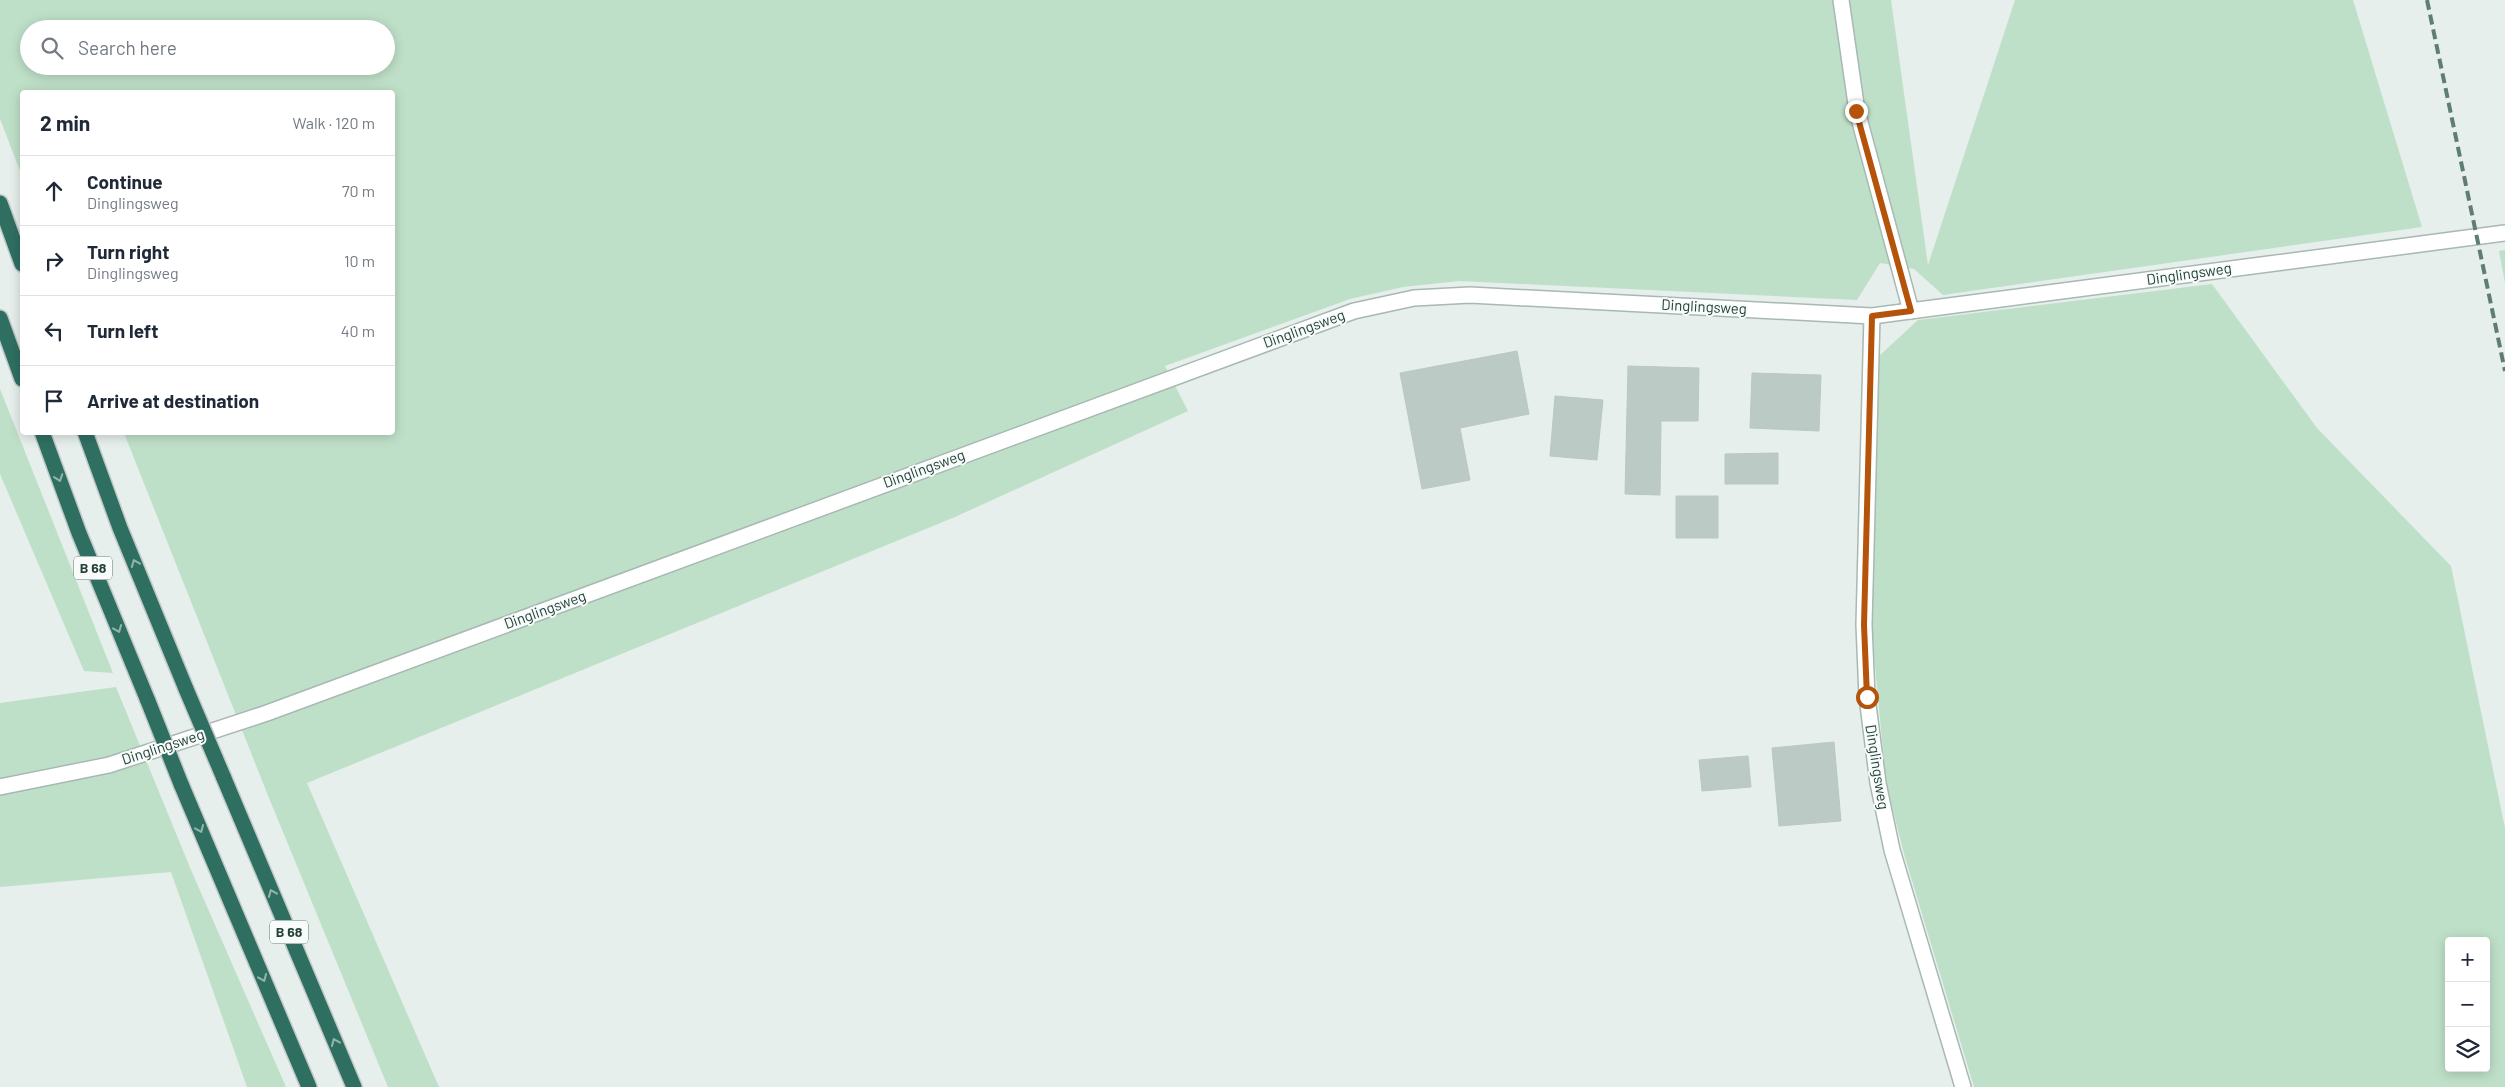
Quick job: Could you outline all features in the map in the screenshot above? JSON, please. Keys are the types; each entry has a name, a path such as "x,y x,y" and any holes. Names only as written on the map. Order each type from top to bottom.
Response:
{"highway":[{"path":"0,203 20,258"},
{"path":"0,318 20,373"},
{"name":"B 68","path":"43,435 79,533 181,784 309,1087"},
{"name":"B 68","path":"86,435 120,528 186,689 354,1087"}],"street":[{"path":"1840,0 1856,111 1911,311"},
{"name":"Dinglingsweg","path":"0,787 109,765 267,713 1354,311 1414,298 1470,295 1872,316 2505,233"},
{"name":"Dinglingsweg","path":"1872,316 1864,625 1867,697 1878,783 1892,850 1963,1087"}],"green space":[{"path":"0,0 1891,0 1928,265 2015,0 2353,0 2422,227 1943,295 1914,269 1880,263 1857,300 1459,281 1403,287 1350,299 1165,366 1188,411 955,517 307,783 439,1087 388,1087 269,798 125,435 395,435 395,90 20,90 20,171 0,119"},
{"path":"2505,250 2505,283 2499,251"},
{"path":"2212,284 2317,428 2451,566 2505,828 2505,1087 1974,1087 1904,854 1886,783 1871,624 1879,356 1918,320"},
{"path":"0,389 113,673 84,671 0,474"},
{"path":"116,687 191,870 286,1087 247,1087 171,872 0,887 0,703"}],"building":[{"path":"1517,351 1529,414 1460,428 1470,480 1422,489 1400,373"},
{"path":"1628,366 1699,368 1698,421 1661,421 1660,495 1625,494"},
{"path":"1752,373 1821,375 1819,431 1750,428"},
{"path":"1555,396 1603,400 1597,460 1550,456"},
{"path":"1778,453 1778,484 1725,484 1725,454"},
{"path":"1676,496 1718,496 1718,538 1676,538"},
{"path":"1834,742 1841,821 1779,826 1772,748"},
{"path":"1748,756 1751,787 1702,791 1699,760"}],"railway":[{"path":"2427,0 2505,371"}],"route":[{"path":"1856,111 1911,311 1872,316 1864,625 1867,697"}]}
